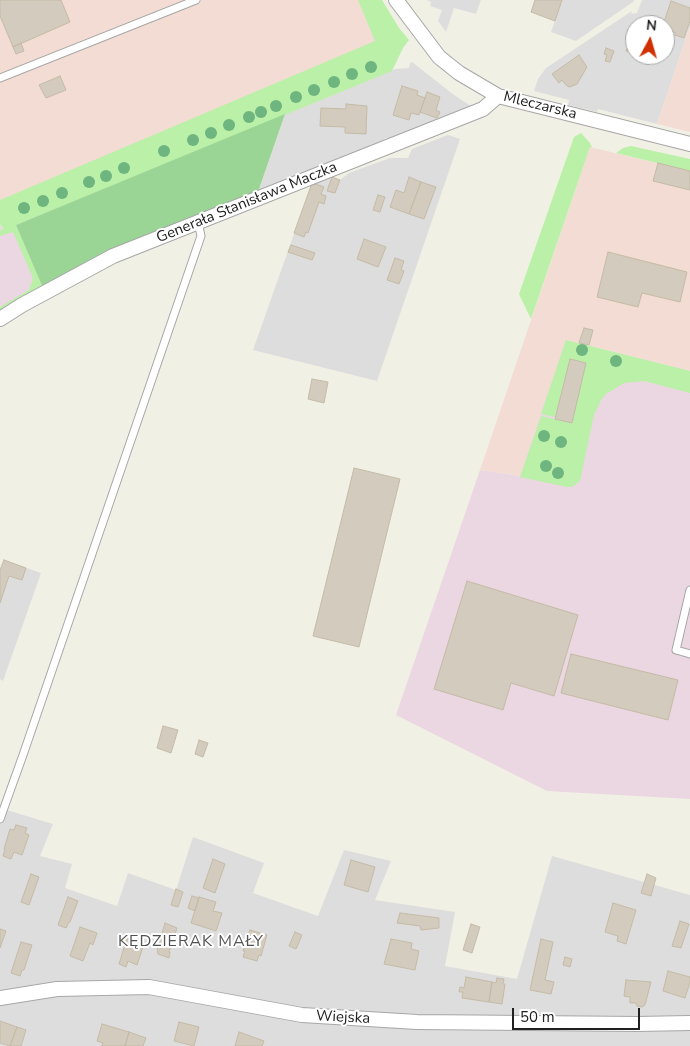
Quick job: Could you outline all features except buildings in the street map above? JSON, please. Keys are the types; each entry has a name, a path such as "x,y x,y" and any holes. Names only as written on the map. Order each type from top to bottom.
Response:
{"street":[{"name":"Mleczarska","path":"396,0 439,57 459,73 498,96 690,144"},
{"name":"Generała Stanisława Maczka","path":"0,319 22,305 113,256 483,109 498,96"},
{"name":"Wiejska","path":"0,998 58,989 149,987 302,1015 417,1022 690,1023"}],"lane":[{"path":"0,78 196,0"},
{"path":"0,819 201,236 198,222"},
{"path":"690,590 676,650 690,654"}],"shaded area":[{"path":"0,0 373,0 392,71 16,225 0,224"},
{"path":"427,0 481,0 476,14 454,8 446,32 438,21 442,10 430,6 431,2"},
{"path":"562,0 634,0 576,41 551,32"},
{"path":"642,0 690,0 690,26 657,124 598,109 597,112 568,105 569,100 534,91 538,79 546,68 625,16 625,65 675,65 675,15 626,15 632,11 631,14 637,13"},
{"path":"690,26 690,132 657,124"},
{"path":"412,62 471,106 470,110 392,140 385,138 383,143 258,192 285,114 395,69 409,68"},
{"path":"448,135 460,139 377,381 253,350 312,183 332,177 340,180 349,173 390,158 408,158 412,149"},
{"path":"590,147 690,171 690,371 567,340 520,476 480,470"},
{"path":"0,224 3,230 16,225 43,288 0,313"},
{"path":"566,340 690,371 690,799 547,791 396,715 480,470 520,476"},
{"path":"4,560 41,573 3,681 0,679 0,570"},
{"path":"0,808 53,824 40,856 72,864 65,888 117,906 128,873 176,890 193,837 264,863 253,893 318,916 344,850 391,861 375,900 455,912 445,966 517,979 552,856 690,895 690,1046 0,1046"}],"green space":[{"path":"358,0 382,0 399,28 409,40 392,71 16,225 43,288 0,313 0,307 29,290 33,278 13,232 0,236 0,231 3,229 0,224 0,200 375,41"},
{"path":"285,114 258,192 43,288 16,225"},
{"path":"581,133 592,147 590,147 531,319 519,294 574,137"},
{"path":"631,146 690,159 690,171 616,153 623,148"},
{"path":"566,340 690,371 690,393 644,381 624,383 606,394 594,415 580,481 572,487 520,477 541,416 572,423 586,363 570,359 555,417 541,414"}],"district":[{"name":"KĘDZIERAK MAŁY","path":"191,942"}]}
